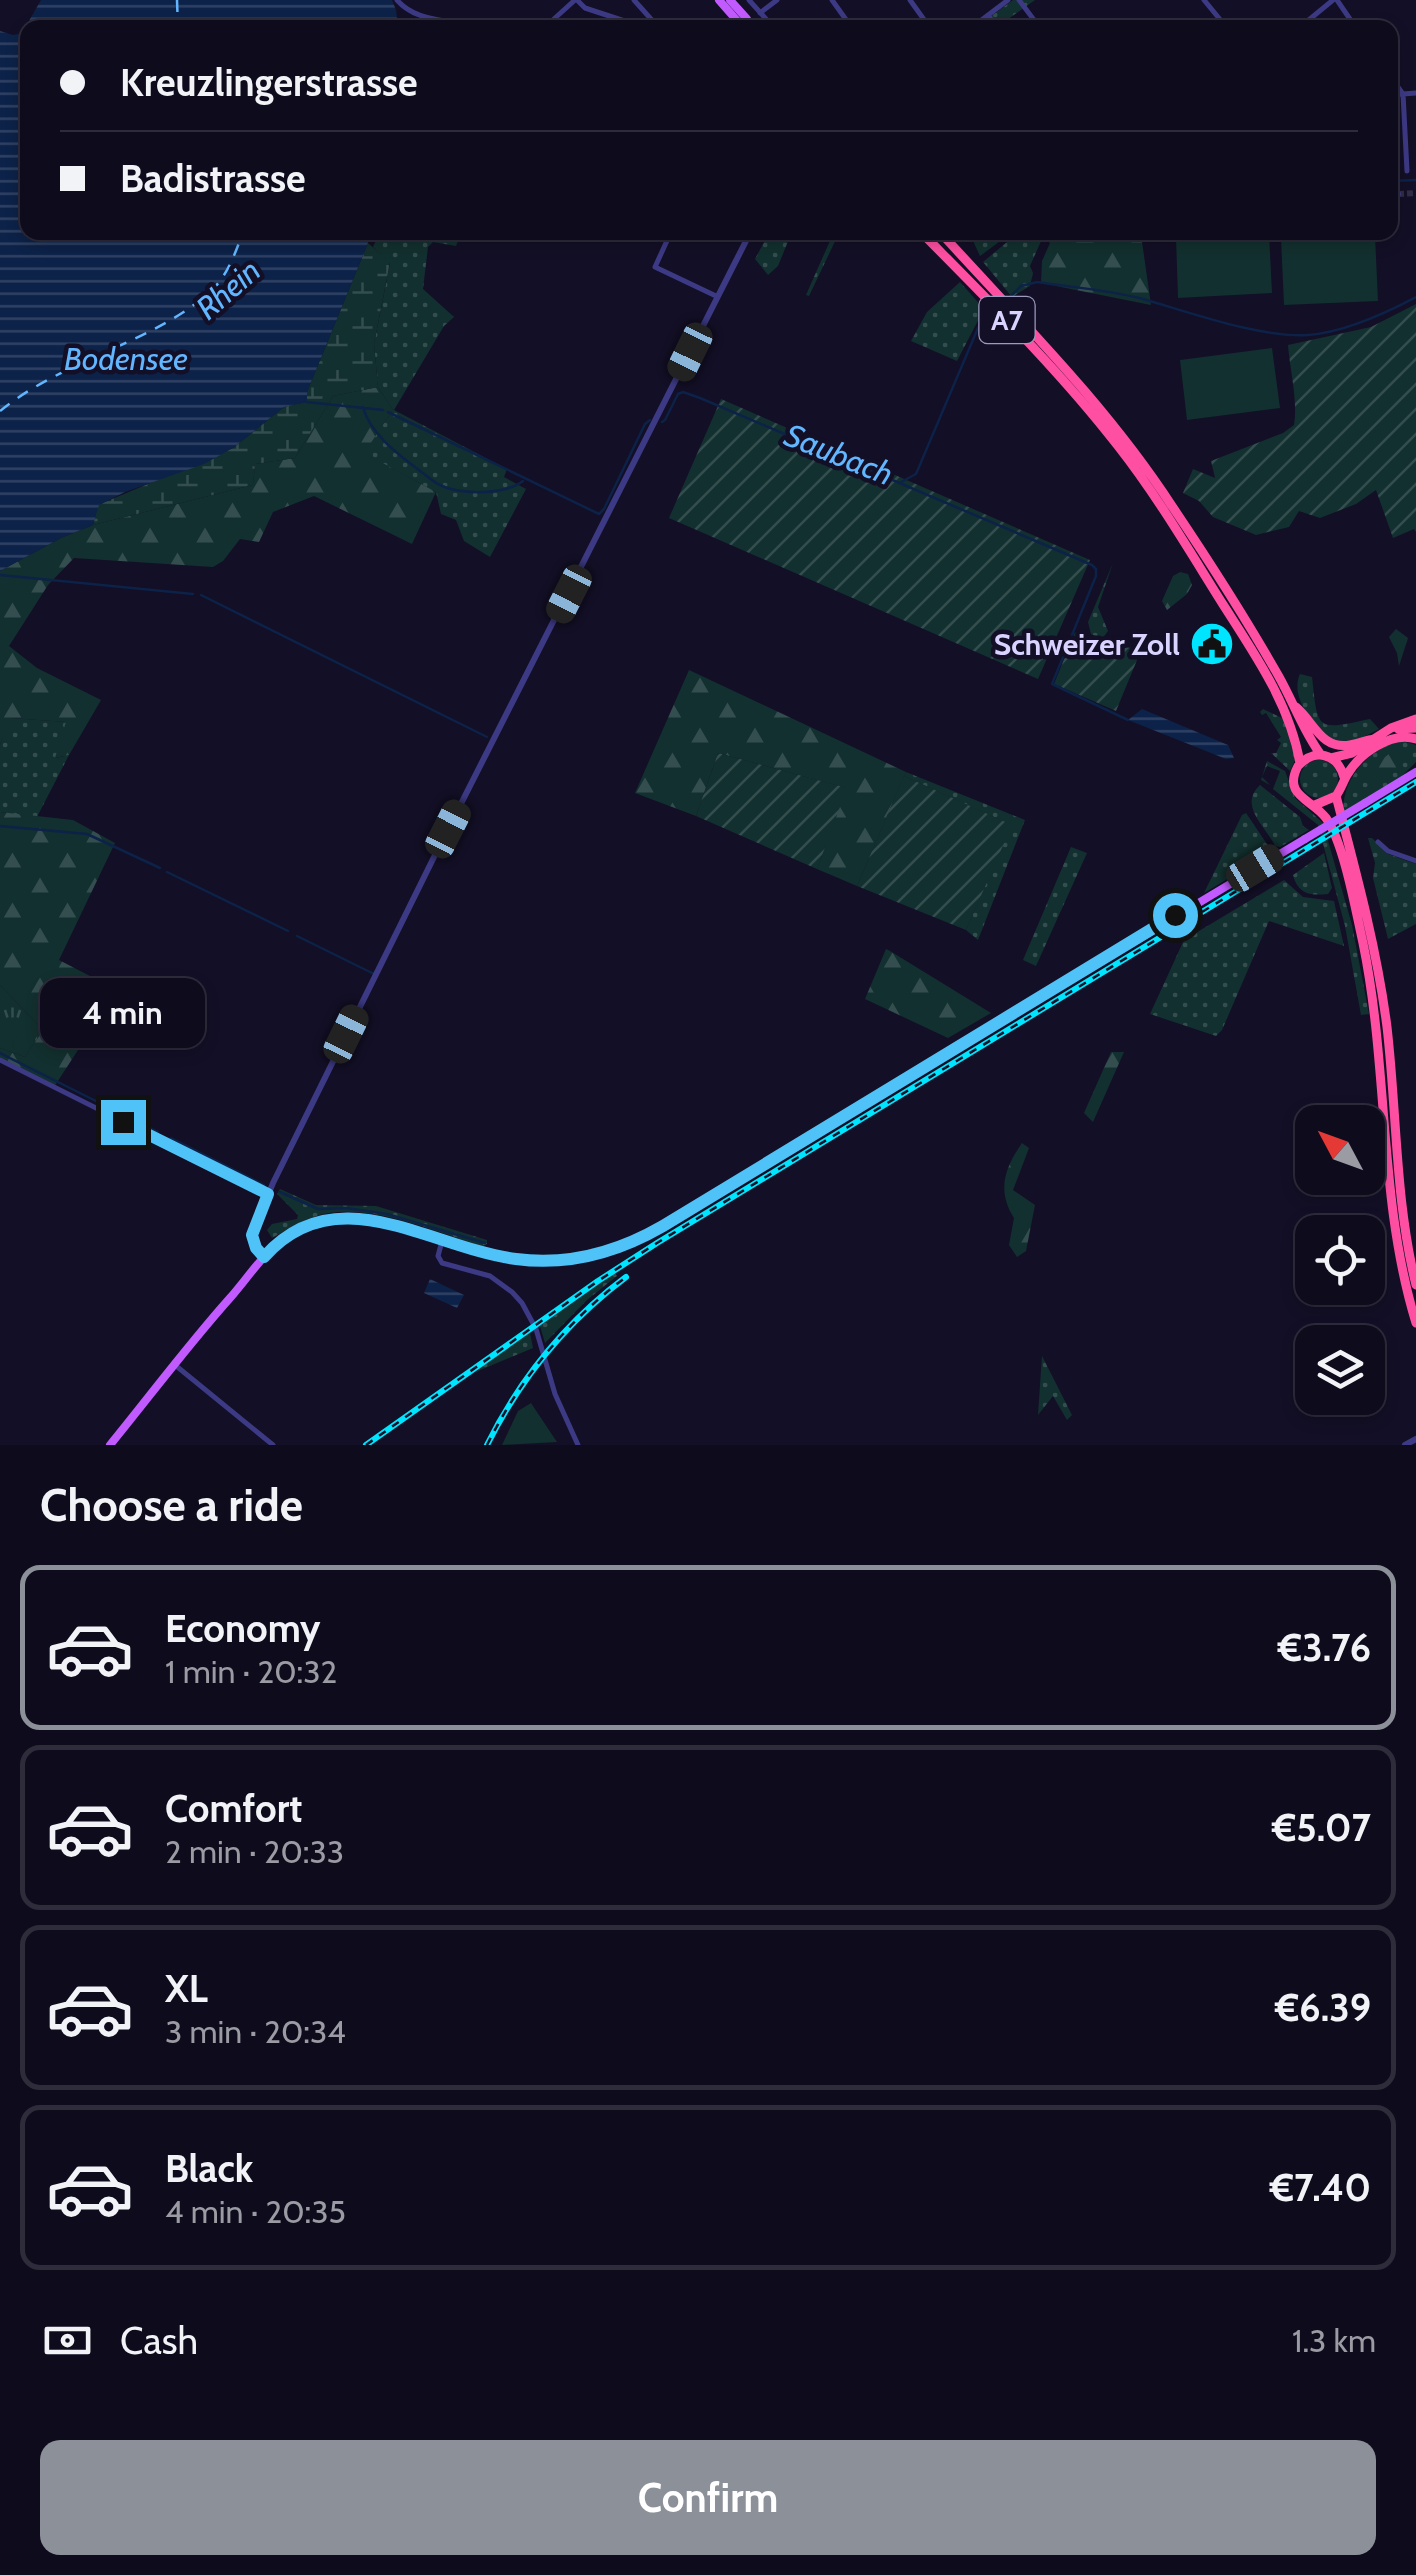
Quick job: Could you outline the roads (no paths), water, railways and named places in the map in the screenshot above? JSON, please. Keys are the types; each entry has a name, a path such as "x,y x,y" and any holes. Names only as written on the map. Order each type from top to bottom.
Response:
{"highway":[{"name":"A7","path":"928,240 1012,325 1139,474 1261,664 1294,731 1300,763 1293,787 1302,800 1315,805 1331,828 1367,964 1380,1063 1392,1215 1416,1322"},
{"name":"A7","path":"947,240 1091,399 1143,464 1259,642 1311,742 1340,767 1344,778"},
{"path":"953,240 955,249"},
{"path":"1294,705 1318,734 1334,745 1348,746 1375,739"},
{"path":"1300,763 1309,757 1352,753 1416,719"},
{"path":"1386,733 1416,728"},
{"path":"1416,739 1403,736 1391,740 1358,760 1336,796 1379,975 1389,1043 1402,1212 1416,1285"},
{"path":"1315,805 1336,796"}],"main road":[{"path":"719,0 742,20"},
{"path":"110,1445 264,1257 302,1227 337,1218 372,1220 501,1256 546,1261 598,1254 632,1242 1416,769"}],"street":[{"path":"397,0 406,9 441,20"},
{"path":"560,0 568,8"},
{"path":"554,20 576,0 585,8 622,20"},
{"path":"634,0 652,20"},
{"path":"749,0 767,20"},
{"path":"760,12 778,0"},
{"path":"981,20 1008,0"},
{"path":"1204,0 1220,20"},
{"path":"1310,20 1335,0"},
{"path":"988,15 991,20"},
{"path":"1398,87 1403,94 1407,171"},
{"path":"1398,94 1416,94"},
{"path":"667,240 655,267 716,296"},
{"path":"264,1257 252,1235 268,1194 746,240"},
{"path":"1378,842 1388,851 1416,861"},
{"path":"0,1060 268,1194"},
{"path":"442,1240 438,1256 442,1264 480,1272 502,1284 530,1316 554,1394 578,1445"},
{"path":"175,1365 273,1445"},
{"path":"1404,1445 1416,1440"}],"water":[{"name":"Bodensee","path":"41,0 392,0 397,20 29,20"},
{"name":"Bodensee","path":"0,31 20,33 20,240 368,243 307,392 307,402 284,407 233,448 204,464 99,505 93,525 0,571"},
{"path":"1142,709 1228,745 1234,758 1226,759 1128,720"},
{"path":"430,1279 464,1295 457,1308 424,1293"}],"waterway":[{"path":"1398,181 1416,180"},
{"name":"Saubach","path":"1011,296 1021,286 1037,282 1103,291 1289,335 1350,326 1416,297"},
{"name":"Saubach","path":"901,482 916,474 978,328 992,312"},
{"path":"662,422 683,392 1092,565 1096,576 1052,684 1128,720"},
{"name":"Saubach","path":"307,402 383,410"},
{"path":"363,407 382,439 441,485 465,491 491,491 523,481"},
{"name":"Saubach","path":"388,412 599,514 650,420"},
{"path":"0,575 193,594"},
{"path":"201,595 487,737"},
{"path":"0,826 87,834 160,868"},
{"path":"167,872 288,931"},
{"path":"297,936 374,974"},
{"path":"0,1053 158,1132"},
{"path":"171,1138 264,1185"},
{"path":"280,1192 318,1209 346,1208 387,1214 485,1243"}],"tunnel":[{"path":"1398,194 1416,193"}],"railway":[{"path":"366,1445 657,1243 1416,782"},
{"path":"487,1445 514,1397 547,1353 584,1313 626,1277"}],"place":[{"name":"Schweizer Zoll","path":"1212,644"}],"water label":[{"name":"Rhein","path":"228,289"}]}
